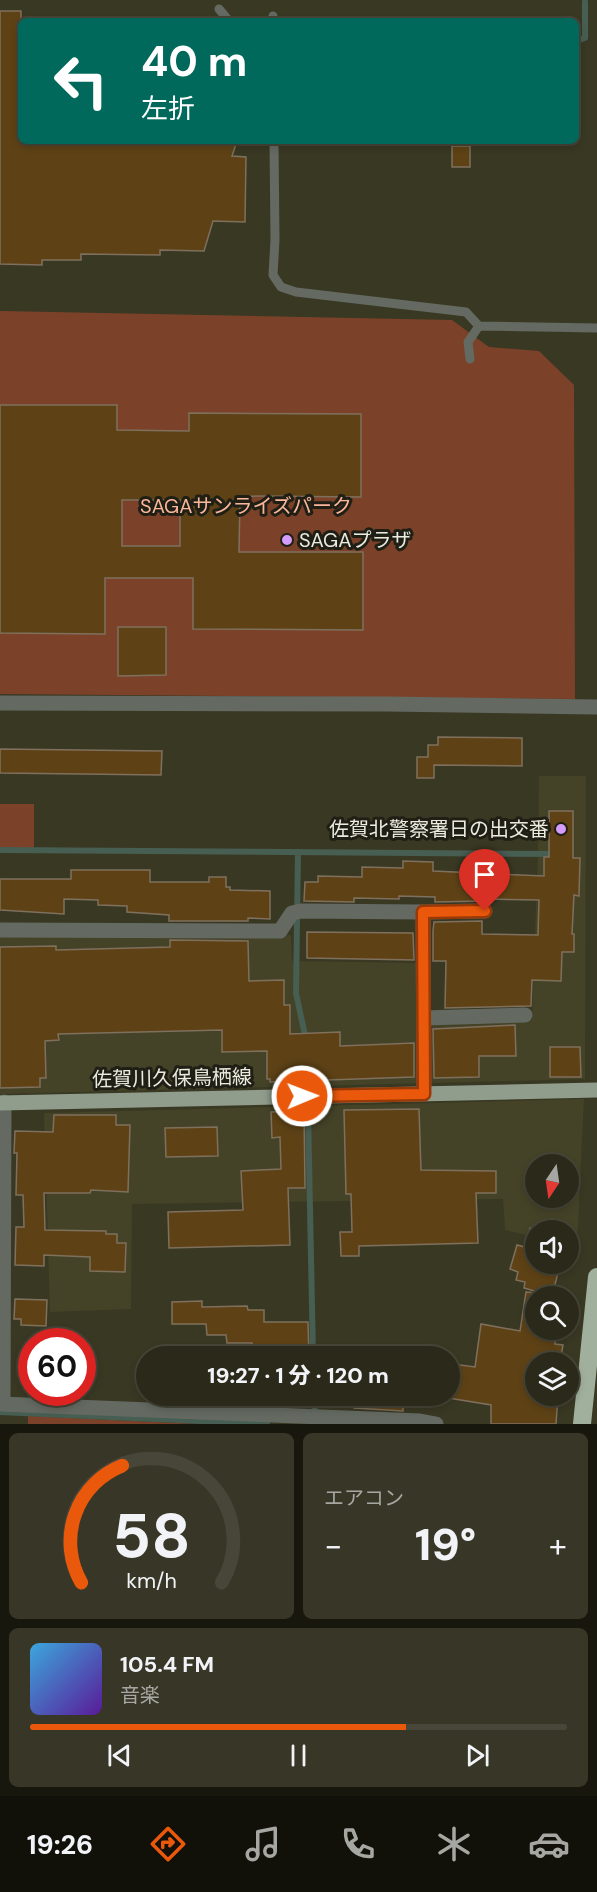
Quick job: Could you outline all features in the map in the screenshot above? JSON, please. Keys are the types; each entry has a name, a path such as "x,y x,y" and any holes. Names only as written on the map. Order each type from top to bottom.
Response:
{"highway":[{"path":"582,1424 597,1277"}],"main road":[{"name":"佐賀川久保鳥栖線","path":"2,1102 597,1090"}],"street":[{"path":"0,703 597,707"},
{"path":"0,930 280,931 297,912 485,911"},
{"path":"423,912 424,1094"},
{"path":"424,1018 525,1015"},
{"path":"2,1102 2,1404 420,1421 435,1424"}],"lane":[{"path":"219,9 226,18"},
{"path":"274,144 273,275 281,287 296,292 466,312 478,326 597,328"},
{"path":"470,359 468,342 478,326"}],"shaded area":[{"path":"539,776 586,776 585,1079 0,1094 0,936 291,935 292,961 416,963 418,1023 532,1020"},
{"path":"584,1099 579,1204 579,1154 525,1154 525,1208 579,1208 578,1220 525,1220 525,1235 505,1230 503,1199 132,1204 131,1309 50,1312 44,1113"}],"green space":[{"name":"SAGAサンライズパーク","path":"0,311 452,320 489,347 539,351 574,385 575,699 0,694"},
{"path":"0,804 34,804 34,849 0,849"},
{"path":"28,1416 198,1424 28,1424"}],"building":[{"path":"0,11 21,11 21,18 18,18 18,144 236,144 232,156 246,157 245,222 213,221 204,251 160,250 160,255 81,254 81,260 42,260 42,265 0,264"},
{"path":"452,146 470,146 470,167 452,167"},
{"path":"0,405 117,405 117,430 189,431 189,413 361,414 361,497 240,496 239,552 363,552 363,630 193,629 193,578 105,578 105,634 0,633","holes":["122,500 180,500 180,546 122,546"]},
{"path":"118,627 166,627 166,675 118,676"},
{"path":"438,737 522,738 522,766 434,765 434,778 417,778 417,757 428,757 428,745 438,745"},
{"path":"0,749 162,751 161,775 0,773"},
{"path":"549,811 573,811 573,858 580,858 579,896 574,895 572,934 574,934 574,952 562,952 561,981 532,980 531,1006 445,1008 446,961 433,961 433,931 434,922 482,921 482,934 538,935 539,900 483,899 483,901 435,902 435,897 399,896 399,899 354,898 354,902 304,901 305,882 318,882 318,876 362,877 362,867 403,868 403,861 433,862 433,871 544,876 544,857 549,857"},
{"path":"71,870 150,870 150,882 209,882 209,877 226,877 226,887 230,887 230,890 270,891 270,919 169,921 169,915 127,912 127,906 98,905 98,900 64,899 64,914 0,910 0,879 71,879"},
{"path":"307,932 413,933 414,960 307,958"},
{"path":"170,940 248,941 249,981 284,980 284,1005 290,1005 290,1034 340,1032 340,1046 414,1043 414,1077 270,1082 270,1079 267,1079 267,1051 222,1052 222,1030 58,1034 59,1040 45,1041 46,1078 40,1078 40,1087 0,1088 0,947 56,946 56,950 170,947"},
{"path":"515,1025 516,1056 479,1056 479,1077 434,1078 433,1029"},
{"path":"550,1047 580,1047 581,1077 550,1077"},
{"path":"419,1109 421,1170 496,1171 496,1193 476,1193 478,1243 359,1246 359,1256 341,1256 340,1232 352,1232 351,1194 346,1194 344,1110"},
{"path":"304,1111 305,1188 288,1188 290,1245 169,1248 168,1212 243,1210 241,1171 281,1169 280,1137 272,1138 271,1112"},
{"path":"54,1115 116,1115 116,1125 130,1125 128,1192 91,1190 90,1193 44,1193 45,1230 106,1231 106,1234 117,1234 117,1243 126,1243 125,1272 90,1271 90,1257 44,1255 44,1266 15,1265 16,1227 24,1227 23,1195 16,1195 15,1131 53,1132"},
{"path":"217,1127 218,1156 166,1157 165,1128"},
{"path":"517,1245 525,1247 525,1274 558,1274 555,1286 525,1286 525,1288 524,1288 525,1282 516,1280 518,1272 510,1269"},
{"path":"525,1298 525,1340 556,1340 555,1344 563,1345 562,1352 525,1352 525,1406 557,1406 556,1424 491,1424 491,1405 460,1400 460,1365 475,1367 481,1324 520,1331"},
{"path":"15,1299 47,1300 46,1326 21,1325 21,1319 14,1319"},
{"path":"202,1301 202,1307 247,1306 248,1310 264,1310 264,1322 308,1322 309,1346 252,1346 252,1343 227,1343 226,1335 207,1335 206,1324 172,1324 172,1302"},
{"path":"354,1406 403,1406 403,1411 354,1408"}],"waterway":[{"path":"579,40 585,38 585,2"},
{"path":"0,850 557,854"},
{"path":"298,852 296,993 306,1040"},
{"path":"308,1109 313,1346"},
{"path":"314,1406 315,1417"},
{"path":"0,1412 267,1424"}],"place":[{"name":"SAGAプラザ","path":"287,540"},
{"name":"佐賀北警察署日の出交番","path":"561,829"}],"route":[{"path":"302,1096 424,1094 423,912 485,911"}]}
